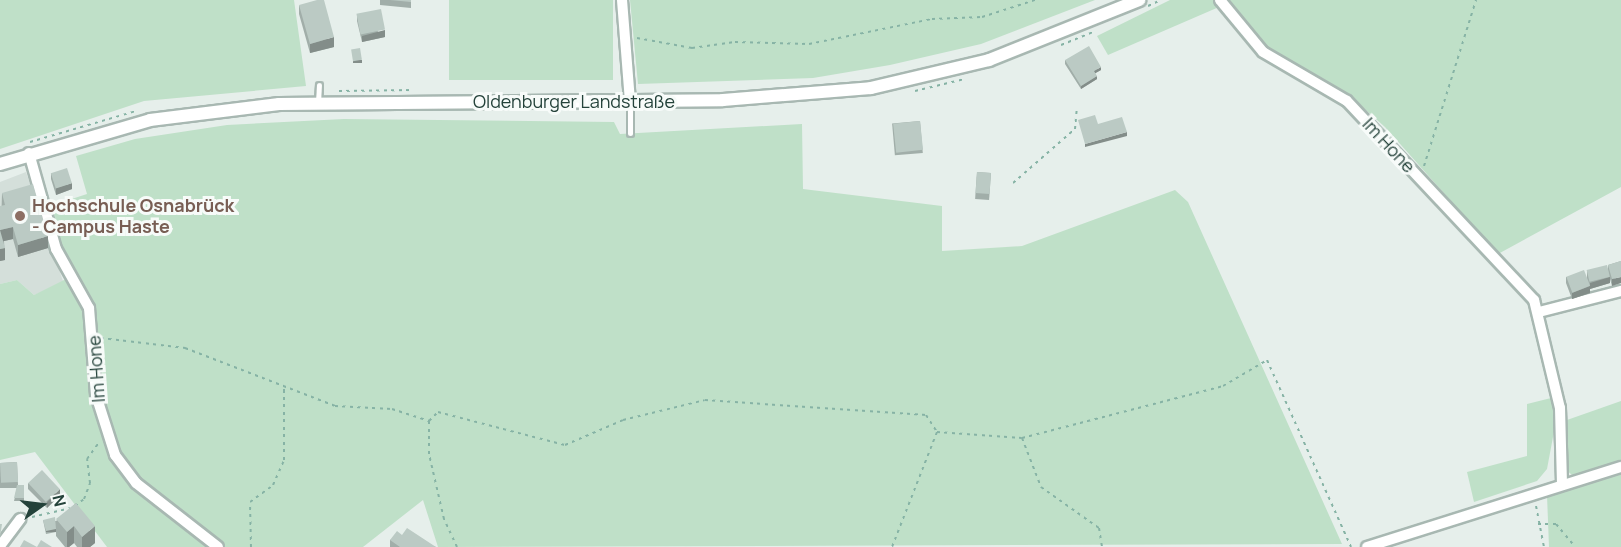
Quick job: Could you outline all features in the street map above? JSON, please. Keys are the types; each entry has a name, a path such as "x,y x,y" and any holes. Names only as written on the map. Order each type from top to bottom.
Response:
{"street":[{"path":"622,0 630,101"},
{"name":"Oldenburger Landstraße","path":"0,164 27,148 150,120 319,93 630,101 809,95 917,80 989,60 1139,0"},
{"name":"Im Hone","path":"1220,0 1263,52 1347,101 1519,280 1539,312 1560,408 1562,485"},
{"name":"Im Hone","path":"27,148 56,249 84,295 93,337 96,395 106,434 136,483 218,547"},
{"path":"1539,312 1621,291"},
{"path":"1367,547 1621,467"},
{"path":"0,546 20,519"}],"lane":[{"path":"630,101 630,133"}],"path":[{"path":"626,35 659,46 692,48 735,42 809,44 932,19 982,16 1035,0"},
{"path":"1420,178 1476,0"},
{"path":"319,93 416,90"},
{"path":"1013,183 1075,129 1077,107"},
{"path":"27,148 147,108"},
{"path":"93,337 185,348 335,406 392,409 429,421"},
{"path":"938,432 1022,438 1223,386 1267,360 1351,547"},
{"path":"251,547 250,502 273,485 284,460 284,386"},
{"path":"457,547 444,519 429,454 429,421 438,412 460,415 565,445 666,407 738,400 824,411 926,415 938,432"},
{"path":"892,547 938,432"},
{"path":"20,519 83,501 90,483 87,459 106,434"},
{"path":"1022,438 1041,487 1099,528 1102,547"},
{"path":"1535,493 1537,525 1544,547"},
{"path":"1537,525 1556,524 1575,547"}],"shaded area":[{"name":"Hochschule Osnabrück - Campus Haste","path":"26,172 64,284 34,295 17,280 0,284 0,182"}],"green space":[{"path":"0,0 294,0 306,86 144,101 0,149"},
{"path":"449,0 613,0 613,80 449,80"},
{"path":"630,0 1095,0 981,44 890,65 813,78 638,84"},
{"path":"1170,0 1214,0 1219,7 1108,55 1097,36"},
{"path":"1224,0 1621,0 1621,187 1498,254 1385,127 1350,96 1265,50"},
{"path":"344,119 614,122 620,134 802,124 803,189 942,206 942,251 1022,246 1175,190 1188,202 1342,544 438,547 423,500 363,547 107,547 35,452 0,460 0,284 17,280 34,295 78,273 63,250 50,206 87,194 76,156 135,139 227,125"},
{"path":"1551,398 1556,421 1547,469 1537,481 1474,502 1467,472 1527,456 1527,404"},
{"path":"1621,401 1621,460 1572,475 1564,468 1567,420"},
{"path":"1621,471 1621,547 1549,547 1547,495"}],"building":[{"path":"324,0 334,37 310,44 299,5"},
{"path":"381,9 385,30 360,34 356,14"},
{"path":"1089,46 1101,67 1094,71 1097,76 1081,86 1065,60"},
{"path":"360,48 362,60 353,61 351,49"},
{"path":"1095,115 1098,124 1122,117 1127,132 1085,144 1078,120"},
{"path":"920,121 923,150 896,153 893,124"},
{"path":"67,168 72,183 56,188 51,173"},
{"path":"977,172 991,173 990,194 976,193"},
{"path":"33,184 48,236 18,245 13,227 0,230 0,206 5,205 2,193"},
{"path":"0,230 5,248 0,249"},
{"path":"1621,261 1621,277 1612,279 1608,265"},
{"path":"1607,265 1610,277 1590,282 1587,270"},
{"path":"1584,270 1590,286 1572,293 1566,277"},
{"path":"17,462 18,482 1,483 0,463"},
{"path":"42,470 60,489 46,502 28,483"},
{"path":"17,485 24,485 24,498 14,498"},
{"path":"76,503 95,526 82,537 74,526 67,532 56,519"},
{"path":"55,517 56,529 46,531 43,520"},
{"path":"407,528 436,547 400,547 390,540 397,531 402,535"},
{"path":"24,540 37,547 20,547"},
{"path":"41,540 52,547 37,547"}],"place":[{"name":"Hochschule Osnabrück - Campus Haste","path":"20,216"}]}
